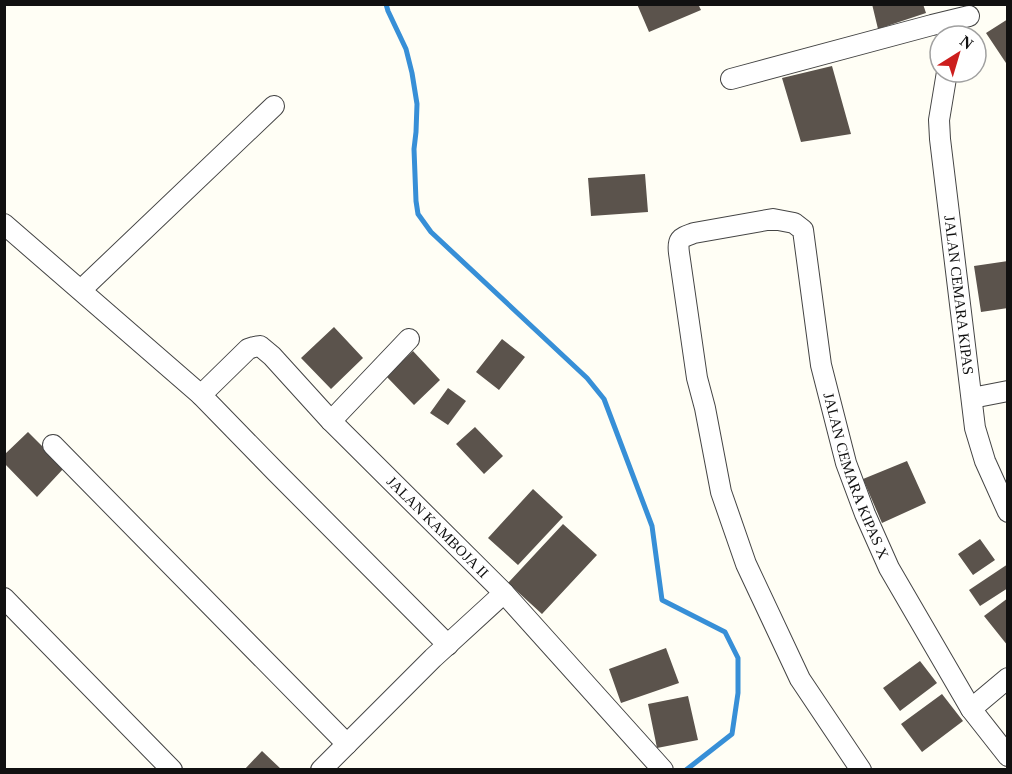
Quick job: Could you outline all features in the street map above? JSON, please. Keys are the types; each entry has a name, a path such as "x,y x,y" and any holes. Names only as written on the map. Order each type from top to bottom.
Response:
{"street":[{"path":"967,24 973,10"},
{"path":"731,79 932,25 973,10"},
{"name":"JALAN CEMARA KIPAS","path":"945,84 939,120 940,139 975,428 985,461 1008,512"},
{"path":"81,290 274,106"},
{"name":"JALAN CEMARA KIPAS X","path":"861,770 800,679 746,564 721,492 697,378 678,244 682,238 694,233 773,219 794,223 803,231 820,365 846,463 865,514 889,568 971,709 1008,756"},
{"path":"4,224 201,395 448,645"},
{"path":"332,421 409,339"},
{"name":"JALAN KAMBOJA II","path":"201,395 248,350 260,346 504,593 663,770"},
{"path":"972,398 1008,391"},
{"path":"53,445 347,744"},
{"path":"321,770 504,593"},
{"path":"4,598 172,770"},
{"path":"971,709 1008,678"}],"building":[{"path":"637,4 698,4 701,10 649,32"},
{"path":"872,4 923,4 926,13 878,29"},
{"path":"1008,19 1008,66 988,36 988,32"},
{"path":"832,66 851,134 801,142 782,78"},
{"path":"645,174 648,212 591,216 588,178"},
{"path":"1008,261 1008,308 981,312 974,266"},
{"path":"334,327 363,358 331,389 301,358"},
{"path":"502,339 525,357 499,390 476,372"},
{"path":"413,351 440,380 414,405 386,376"},
{"path":"448,388 466,401 448,425 430,413"},
{"path":"475,427 503,456 484,474 456,444"},
{"path":"28,432 64,468 37,497 4,463 4,455"},
{"path":"907,461 926,503 882,523 863,479"},
{"path":"533,489 563,517 518,565 488,538"},
{"path":"563,524 597,555 542,614 508,583"},
{"path":"980,539 995,560 973,575 958,554"},
{"path":"1008,564 1008,588 980,606 969,590"},
{"path":"1008,598 1008,646 984,616"},
{"path":"666,648 679,683 621,703 609,669"},
{"path":"920,661 937,683 900,711 883,688"},
{"path":"942,694 963,721 922,752 901,724"},
{"path":"688,696 698,740 657,748 648,704"},
{"path":"262,751 282,770 244,770"}],"waterway":[{"path":"386,4 406,49 417,104 414,149 418,214 431,232 587,378 604,399 652,526 662,600 725,632 738,658 738,693 732,734 686,770"}]}
